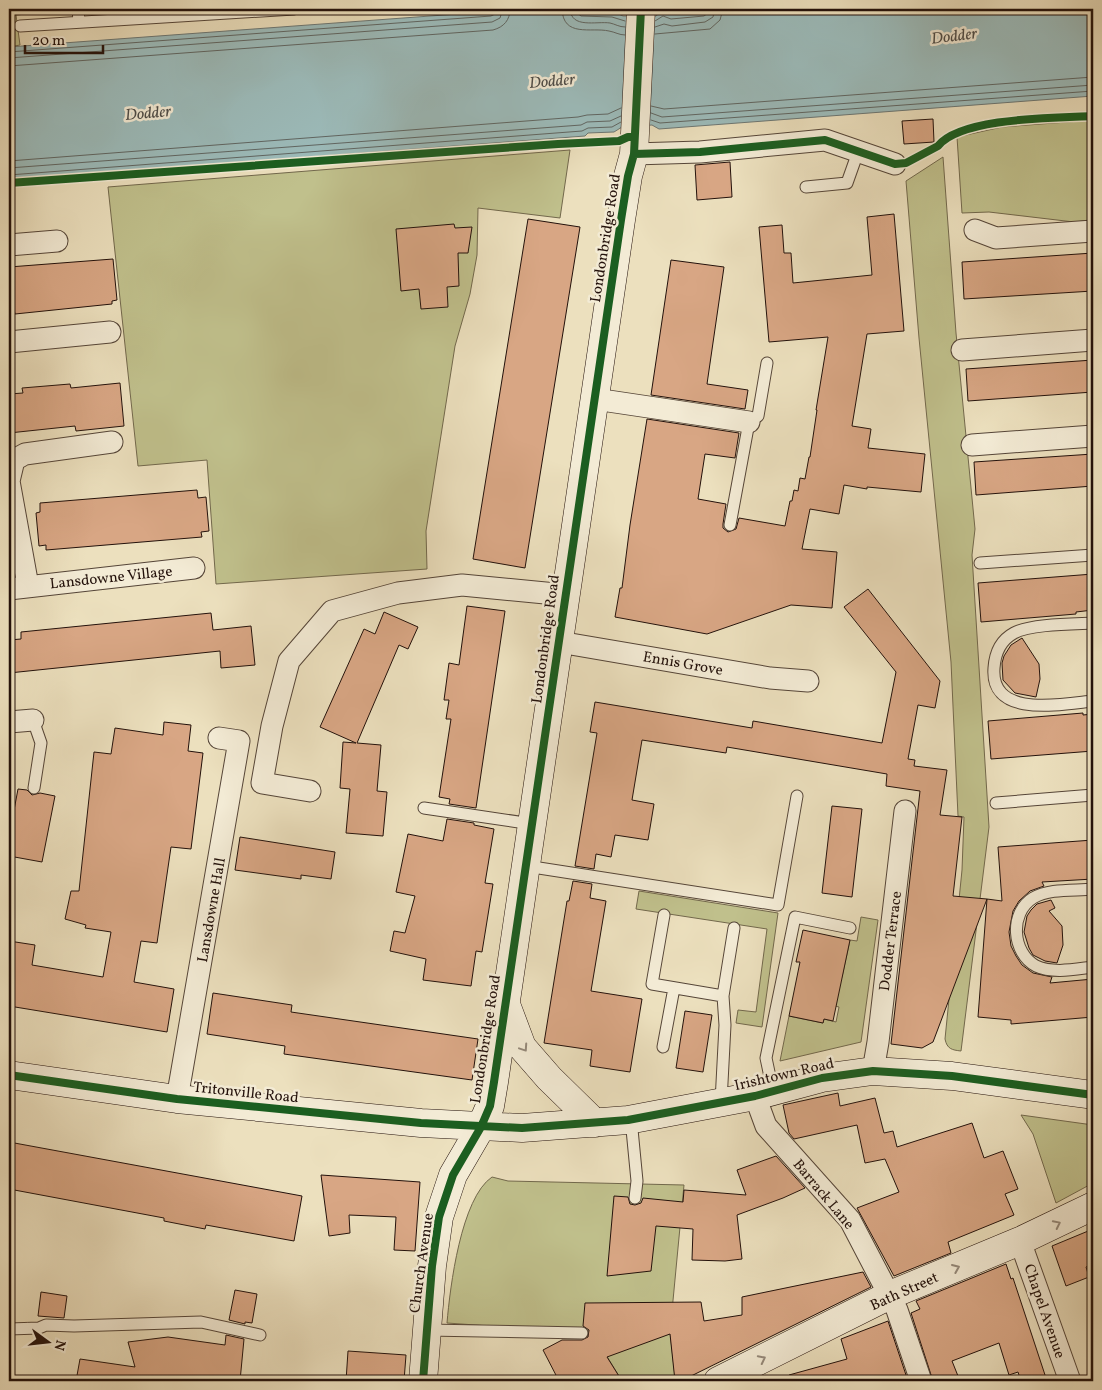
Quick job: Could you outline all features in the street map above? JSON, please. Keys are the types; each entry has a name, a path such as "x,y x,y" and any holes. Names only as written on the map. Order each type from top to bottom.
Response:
{"main road":[{"name":"Londonbridge Road","path":"481,1127 490,1106 506,1004 621,220 635,141 641,12"},
{"path":"506,1004 522,1046 549,1078 595,1123"},
{"name":"Irishtown Road","path":"481,1127 522,1128 631,1119 764,1093 822,1078 873,1070 952,1076 1093,1095"},
{"name":"Tritonville Road","path":"9,1075 177,1099 481,1127"},
{"name":"Church Avenue","path":"423,1381 432,1266 439,1217 453,1175 481,1127"},
{"name":"Bath Street","path":"718,1381 890,1296 1020,1241 1093,1206"}],"street":[{"path":"635,141 700,152 825,140 896,164"},
{"path":"975,230 996,238 1093,231"},
{"path":"9,245 56,241"},
{"path":"9,342 110,332"},
{"path":"962,350 1093,340"},
{"path":"595,399 749,422"},
{"path":"972,445 1093,436"},
{"name":"Lansdowne Village","path":"112,442 25,454 14,460 9,481 18,588 194,568"},
{"path":"310,791 262,783 272,726 289,661 332,611 398,594 462,585 566,595"},
{"name":"Ennis Grove","path":"559,642 770,678 808,681"},
{"path":"9,722 33,720"},
{"name":"Lansdowne Hall","path":"177,1099 240,741 219,738"},
{"name":"Dodder Terrace","path":"873,1070 878,1042 905,811"},
{"name":"Barrack Lane","path":"764,1093 766,1126 850,1220 897,1310 921,1381"},
{"name":"Chapel Avenue","path":"1020,1241 1070,1381"}],"lane":[{"path":"78,9 79,22"},
{"path":"20,26 294,9"},
{"path":"806,187 847,183 858,152"},
{"path":"730,525 749,422 758,416 767,364"},
{"path":"980,563 1093,555"},
{"path":"1093,623 1031,628 1015,632 1003,641 995,658 994,673 998,688 1012,702 1035,706 1093,701"},
{"path":"33,720 41,743 34,788"},
{"path":"996,803 1093,795"},
{"path":"526,866 778,905 797,796"},
{"path":"424,808 532,824"},
{"path":"1093,889 1047,893 1032,899 1021,910 1016,924 1018,944 1025,956 1036,966 1050,970 1093,967"},
{"path":"664,915 652,984 723,996"},
{"path":"764,1093 766,1058 795,917 850,928"},
{"path":"721,1102 725,1025 723,996 734,928"},
{"path":"663,1047 674,988"},
{"path":"631,1119 637,1181 635,1198"},
{"path":"9,1329 39,1328 46,1325 201,1322 260,1335"},
{"path":"426,1330 582,1333"}],"green space":[{"path":"9,9 80,9 16,15 20,45 9,47"},
{"path":"1093,120 1093,220 1074,222 989,212 962,213 957,137 1002,127"},
{"path":"570,150 560,218 478,208 477,255 470,294 455,346 426,531 427,569 216,584 207,460 138,466 108,187"},
{"path":"943,157 956,333 975,529 972,555 989,827 961,1051 950,1048 945,1039 962,870 964,817 958,816 951,662 919,338 906,181"},
{"path":"639,891 778,913 762,1027 736,1023 738,1010 756,1012 767,929 636,909"},
{"path":"861,917 878,920 861,1042 780,1061 789,1016 823,1023 824,1019 836,1022 839,1007 827,1004 842,977 850,940 857,941"},
{"path":"1021,1115 1093,1125 1093,1183 1056,1203 1033,1134"},
{"path":"492,1177 508,1181 684,1185 670,1332 675,1376 669,1381 622,1381 597,1340 589,1339 583,1330 447,1323 454,1267 465,1223 472,1204 481,1188"}],"water":[{"name":"Dodder","path":"728,9 1093,9 1093,96 659,129 652,125 622,127 614,132 588,133 585,136 9,180 9,47 512,10 614,12 623,16 656,16 663,10 671,14"}],"building":[{"path":"933,119 934,142 904,144 902,121"},
{"path":"730,162 732,197 697,200 695,165"},
{"path":"894,214 904,331 867,334 852,426 871,429 868,448 925,454 921,492 867,487 867,489 844,485 839,514 810,509 802,549 837,552 832,608 791,605 707,634 615,617 620,588 622,588 647,419 739,433 735,458 705,454 698,499 726,504 723,528 728,532 736,529 739,518 785,526 794,490 798,491 800,478 805,479 828,337 769,342 759,227 782,225 784,253 791,253 793,283 872,275 867,217"},
{"path":"528,219 580,227 525,568 473,559"},
{"path":"454,224 455,228 472,227 468,253 458,253 459,286 447,287 448,307 421,309 419,289 401,291 396,229"},
{"path":"1093,253 1093,291 964,299 962,262"},
{"path":"113,259 117,300 112,301 112,304 15,314 14,309 9,310 9,267"},
{"path":"671,260 724,267 707,384 748,390 745,409 651,395"},
{"path":"1093,360 1093,392 968,401 966,369"},
{"path":"120,383 124,426 76,431 75,426 9,433 9,394 23,393 22,388 70,384 71,388"},
{"path":"1093,454 1093,486 976,495 974,462"},
{"path":"197,490 198,498 206,497 209,531 201,532 202,537 46,550 46,545 39,546 36,513 40,512 40,503"},
{"path":"1093,574 1093,610 1076,612 1076,614 981,622 978,583"},
{"path":"868,589 940,681 935,708 918,705 908,759 915,760 914,766 947,770 940,815 962,817 953,896 987,899 933,1042 922,1048 891,1044 920,791 886,786 887,774 727,747 726,753 642,740 632,800 654,804 648,840 615,835 611,857 596,854 594,869 575,866 597,733 590,732 595,702 752,728 753,721 882,743 896,672 844,607"},
{"path":"467,606 505,611 476,808 449,804 450,799 439,797 451,719 446,719 449,700 444,700 449,663 459,665"},
{"path":"384,612 418,627 408,649 399,645 357,743 381,745 377,791 387,792 383,836 346,833 350,789 340,788 343,742 356,743 320,727 364,629 375,634"},
{"path":"211,613 213,630 251,626 255,665 221,668 220,651 9,673 9,640 21,639 21,632"},
{"path":"1022,638 1039,664 1040,679 1036,697 1015,693 1003,680 1002,663 1004,656 1011,645"},
{"path":"1083,713 1083,715 1093,714 1093,751 991,759 988,721"},
{"path":"164,722 191,725 188,751 203,753 191,849 171,847 157,943 141,941 134,982 174,989 167,1032 9,1006 9,941 35,945 32,965 103,977 111,932 85,928 86,925 65,919 71,891 79,891 94,752 111,754 115,728 163,735"},
{"path":"18,789 27,790 32,795 40,793 55,796 42,862 9,856 9,837"},
{"path":"832,806 862,809 852,897 822,893"},
{"path":"447,819 474,823 474,825 494,829 485,883 493,884 482,952 476,951 471,986 423,980 426,959 390,951 394,931 405,933 415,896 396,892 408,834 443,841"},
{"path":"240,837 335,852 331,879 301,875 301,879 235,870"},
{"path":"1093,840 1093,879 1042,882 1044,886 1030,891 1019,901 1013,911 1009,932 1011,946 1022,965 1033,973 1052,977 1050,983 1093,979 1093,1017 1011,1024 1011,1020 978,1017 987,899 1002,901 998,847"},
{"path":"573,881 592,884 590,898 606,901 591,991 642,999 630,1072 590,1066 592,1050 544,1043 567,901 569,901"},
{"path":"1051,900 1055,908 1049,911 1062,926 1063,945 1057,963 1045,961 1033,955 1024,932 1027,916 1031,910 1037,904"},
{"path":"803,930 850,940 833,1021 824,1019 823,1023 789,1016 800,962 796,962"},
{"path":"213,993 292,1005 291,1012 478,1039 472,1080 284,1054 285,1046 207,1034"},
{"path":"685,1011 712,1015 703,1072 676,1068"},
{"path":"838,1093 840,1106 875,1098 884,1133 893,1131 897,1147 972,1123 984,1158 1003,1151 1018,1189 1005,1194 1014,1215 948,1242 951,1253 894,1276 857,1208 899,1192 885,1159 865,1163 857,1125 794,1139 789,1133 783,1105"},
{"path":"9,1142 302,1196 294,1241 206,1225 205,1229 164,1221 164,1218 9,1189"},
{"path":"776,1156 805,1188 737,1215 742,1259 725,1261 692,1260 693,1229 656,1226 651,1271 607,1276 614,1196 628,1197 630,1204 635,1205 641,1203 643,1198 683,1202 684,1190 746,1195 737,1170"},
{"path":"321,1175 420,1182 415,1251 394,1250 396,1217 349,1215 350,1233 329,1236"},
{"path":"1093,1229 1093,1263 1086,1267 1089,1277 1066,1286 1052,1246"},
{"path":"1006,1264 1011,1279 1013,1278 1047,1381 1021,1381 1018,1372 1009,1375 999,1343 952,1361 960,1381 933,1381 911,1313 920,1309 916,1301"},
{"path":"863,1272 871,1287 681,1381 675,1381 670,1334 607,1357 622,1381 559,1381 543,1350 562,1340 582,1340 588,1337 589,1330 583,1326 585,1303 701,1302 704,1321 742,1315 742,1297"},
{"path":"235,1290 257,1294 252,1323 245,1322 245,1324 229,1320"},
{"path":"41,1292 67,1296 64,1318 38,1316"},
{"path":"888,1321 908,1381 790,1381 789,1375 847,1359 841,1339"},
{"path":"226,1335 244,1339 240,1381 186,1381 148,1377 147,1381 76,1381 80,1359 135,1367 128,1342 168,1337 225,1345"},
{"path":"348,1351 406,1355 404,1381 346,1381"}],"cycle path":[{"path":"423,1381 432,1266 439,1217 453,1175 481,1127 490,1106 494,1082 621,220 628,176 634,154 641,9"},
{"path":"634,154 700,152 825,140 895,164 906,163 938,146 950,136 967,129 1011,121 1093,116"},
{"path":"9,183 619,141 628,137 634,137"},
{"path":"9,1075 177,1099 421,1123 522,1128 628,1120 755,1096 822,1078 873,1071 952,1076 1093,1095"}]}
